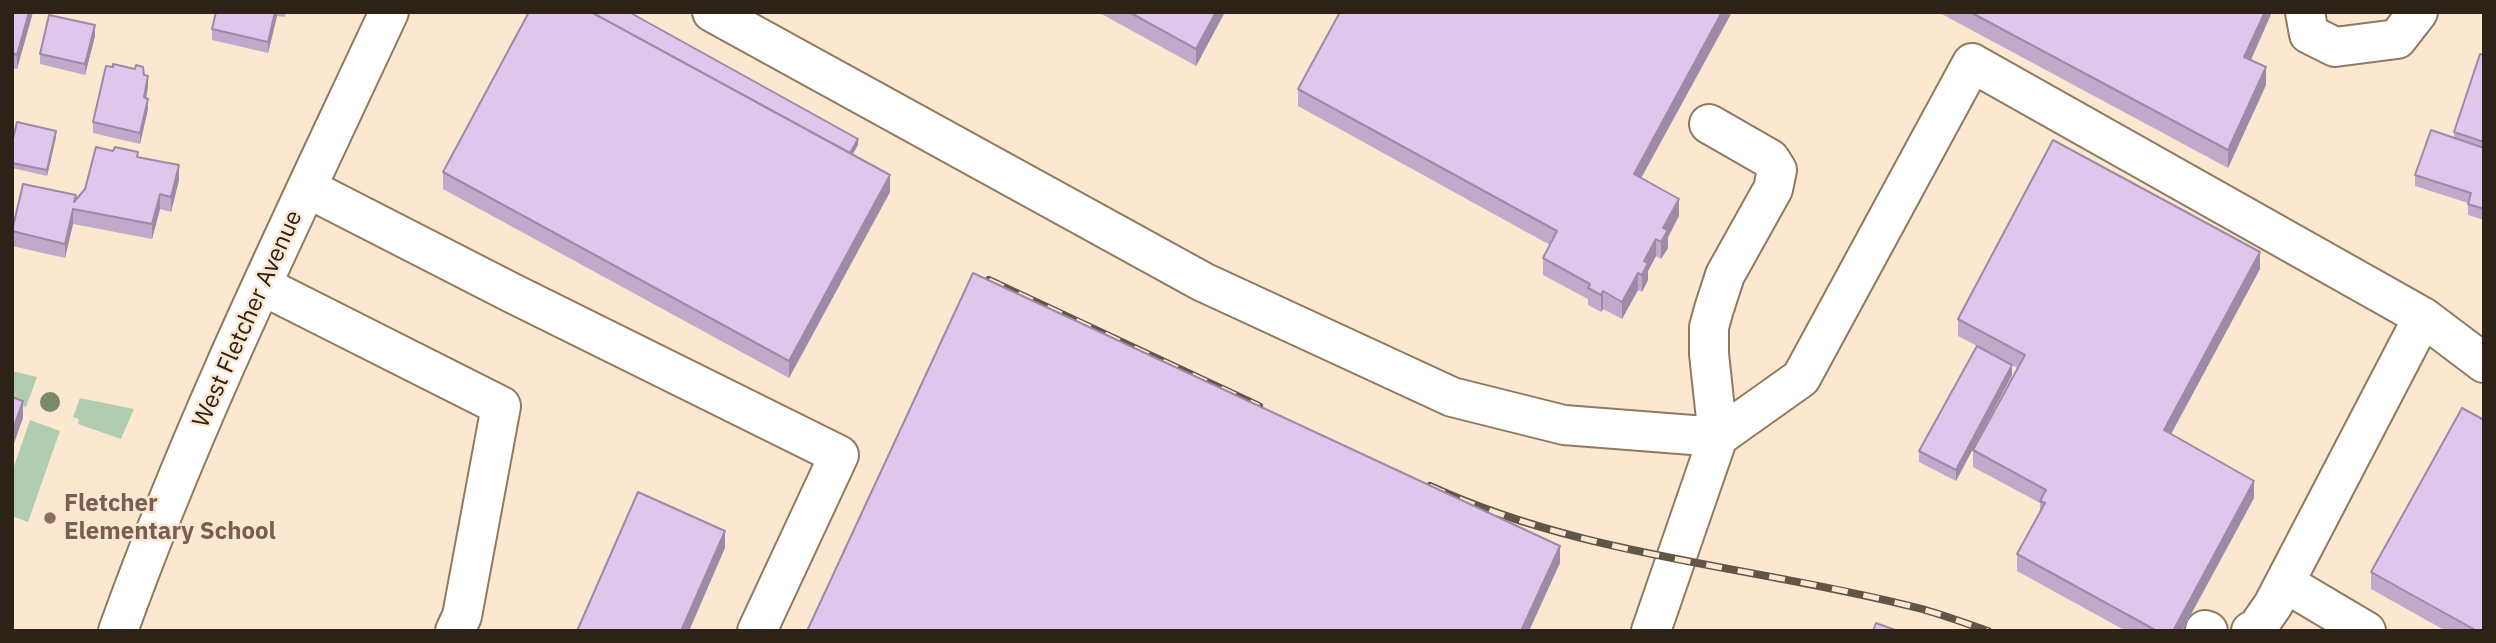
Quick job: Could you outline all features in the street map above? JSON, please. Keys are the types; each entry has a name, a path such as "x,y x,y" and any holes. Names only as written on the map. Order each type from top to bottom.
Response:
{"street":[{"name":"West Fletcher Avenue","path":"118,631 166,506 307,188 389,12"},
{"path":"712,12 1203,282 1452,397 1564,425 1718,437 1801,378 1972,63 2423,317 2484,363"},
{"path":"2305,12 2309,34 2335,47 2398,38 2418,12"},
{"path":"1651,631 1718,437 1709,354 1709,327 1725,275 1773,189 1777,170 1770,159 1709,124"},
{"path":"307,188 839,455 757,631"},
{"path":"263,286 501,406 462,616 455,631"},
{"path":"2251,631 2257,628 2273,606 2423,317"},
{"path":"2285,583 2366,631"}],"green space":[{"path":"12,371 37,377 26,407 12,403"},
{"path":"80,398 134,409 121,439 78,424 79,419 73,417"},
{"path":"30,420 60,431 28,522 12,516 12,472"}],"building":[{"path":"12,12 29,12 17,55 12,53"},
{"path":"216,12 275,12 268,42 212,29"},
{"path":"529,12 591,12 890,175 789,361 443,172"},
{"path":"591,12 629,12 858,139 850,153"},
{"path":"1129,12 1216,12 1196,49"},
{"path":"1340,12 1722,12 1634,174 1679,199 1663,228 1668,230 1661,242 1656,239 1644,261 1648,263 1642,275 1638,273 1622,302 1603,291 1601,295 1588,288 1590,284 1543,258 1557,231 1298,89"},
{"path":"1970,12 2265,12 2244,57 2266,67 2228,150"},
{"path":"49,15 95,25 85,64 40,54"},
{"path":"2480,54 2484,55 2484,142 2454,132"},
{"path":"113,64 135,69 136,65 143,67 144,75 148,76 144,97 148,99 140,133 93,122 106,66 113,67"},
{"path":"17,122 56,131 47,170 12,163 12,143"},
{"path":"2431,130 2484,148 2484,209 2468,204 2471,193 2415,175"},
{"path":"2053,140 2260,252 2164,430 2254,481 2173,631 2157,631 2017,554 2045,503 2040,501 2046,490 1973,450 2025,355 1958,319"},
{"path":"96,147 113,151 115,147 138,152 137,157 179,165 171,197 160,194 152,224 73,209 65,244 12,231 23,184 76,195 74,202 85,189"},
{"path":"973,273 1560,546 1521,631 807,631"},
{"path":"1977,346 2012,365 1956,470 1919,451"},
{"path":"12,397 23,401 12,432"},
{"path":"2462,408 2484,420 2484,631 2477,631 2371,572"},
{"path":"638,492 725,531 681,631 577,631"},
{"path":"1876,623 1898,631 1873,631"}],"railway":[{"path":"989,280 1259,406"},
{"path":"1430,486 1488,510 1609,545 1857,594 1927,610 1988,631"}],"place":[{"name":"Fletcher Elementary School","path":"50,518"}]}
